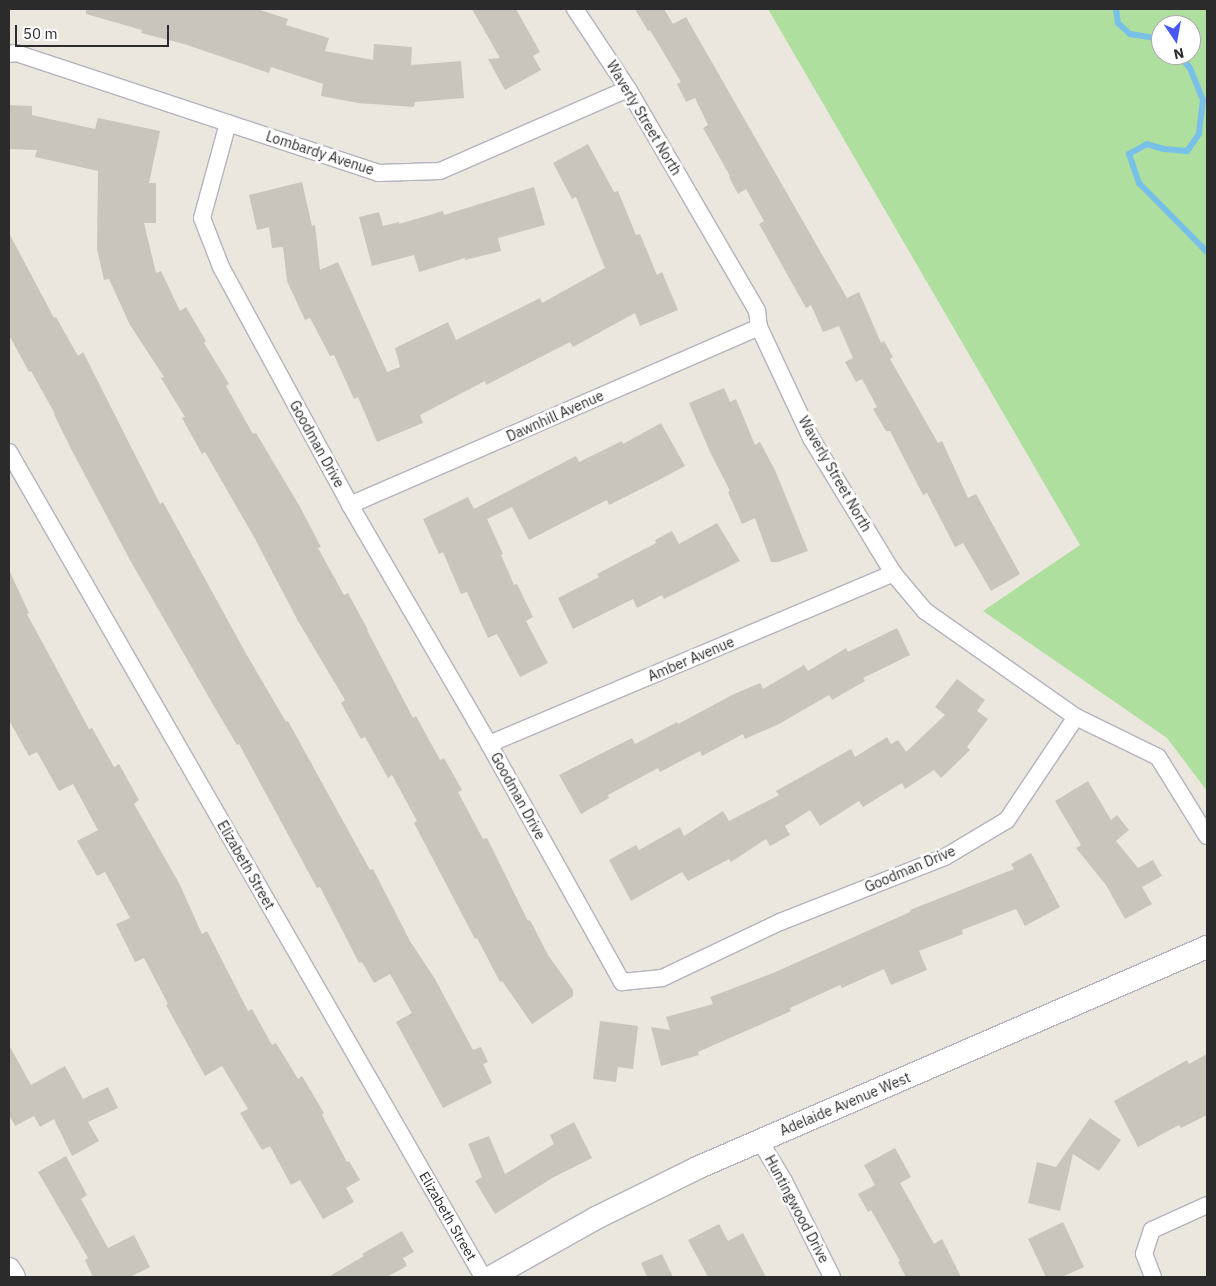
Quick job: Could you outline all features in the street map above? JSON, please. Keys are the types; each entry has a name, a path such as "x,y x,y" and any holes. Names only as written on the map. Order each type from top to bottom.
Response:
{"main road":[{"name":"Adelaide Avenue West","path":"491,1277 604,1214 697,1168 1207,947"},
{"path":"9,1269 14,1277"}],"street":[{"name":"Waverly Street North","path":"575,9 628,89 757,311 759,327 812,438 893,573 925,611 1076,717 1158,757 1207,836"},
{"name":"Lombardy Avenue","path":"9,54 16,53 378,173 440,170 628,89"},
{"name":"Goodman Drive","path":"228,122 202,218 221,267 350,505 489,744 622,982 662,978 780,922 946,857 1007,820 1076,717"},
{"name":"Dawnhill Avenue","path":"350,505 759,327"},
{"name":"Elizabeth Street","path":"9,452 483,1277"},
{"name":"Amber Avenue","path":"489,744 893,573"},
{"name":"Huntingwood Drive","path":"760,1141 784,1181 832,1277"},
{"path":"1153,1277 1144,1254 1152,1230 1207,1205"}],"green space":[{"path":"768,9 1207,9 1207,791 1167,738 983,611 1080,545"}],"building":[{"path":"86,9 257,9 288,19 286,25 329,38 325,51 373,60 374,44 412,47 411,65 461,61 464,98 415,102 414,107 358,103 321,96 323,84 271,67 269,73 184,44 141,33 142,30 86,14"},
{"path":"472,9 516,9 540,52 533,56 541,70 505,90 488,59 500,58"},
{"path":"635,9 664,9 673,24 686,17 847,298 859,292 881,343 884,341 893,357 890,359 938,443 942,441 968,498 976,494 1020,574 991,591 963,543 955,547 927,493 923,495 890,431 886,431 873,409 877,407 862,379 856,382 845,362 853,358 839,326 823,332 811,305 806,308 759,224 764,221 746,189 738,194 703,128 708,125 695,98 686,102 677,84 681,82"},
{"path":"9,105 32,106 32,115 95,129 98,118 160,131 149,183 156,183 156,223 144,223 156,273 161,271 180,311 186,307 206,341 204,343 229,384 226,386 253,434 256,433 300,507 321,547 318,548 344,595 348,593 413,718 416,716 440,760 444,758 462,790 458,792 483,839 487,838 528,921 530,920 548,955 573,990 573,996 532,1024 502,981 500,982 477,938 475,939 414,823 417,821 392,775 388,778 365,737 361,739 341,703 345,700 298,621 254,537 205,452 202,454 182,418 185,417 161,378 164,377 130,325 109,279 104,280 97,249 98,171 35,157 37,150 9,149"},
{"path":"588,144 614,192 618,191 636,235 640,234 657,275 662,272 678,310 640,326 635,313 573,347 570,342 486,385 485,381 420,415 423,423 377,442 358,397 354,399 334,355 330,356 310,318 305,320 287,281 283,247 272,248 269,227 257,230 249,195 302,182 312,226 315,225 320,270 338,262 387,372 400,367 395,348 448,322 456,340 540,298 542,303 605,268 576,197 572,199 553,163"},
{"path":"534,187 545,225 498,238 501,251 465,260 465,258 419,272 414,255 372,266 359,217 379,212 383,226 399,222 399,224 443,211 444,215"},
{"path":"9,233 54,318 56,317 78,356 83,352 160,504 163,502 244,650 286,722 288,721 370,870 373,869 410,941 435,979 473,1050 481,1047 488,1062 483,1064 492,1083 443,1108 396,1022 412,1013 390,974 374,983 362,962 359,963 320,887 317,888 239,744 237,745 215,708 130,560 70,447 55,414 9,335"},
{"path":"724,388 730,402 736,399 755,445 760,442 775,470 808,551 778,562 771,562 755,518 742,524 728,492 730,491 710,452 689,403"},
{"path":"661,423 685,466 609,505 607,500 529,540 512,507 487,519 503,554 501,555 514,585 517,584 533,617 526,621 548,663 520,677 497,634 488,638 467,592 461,594 443,552 439,554 423,519 468,497 474,509 576,456 579,462 622,441 623,444"},
{"path":"717,523 740,561 664,599 662,595 637,608 633,599 573,629 558,598 599,577 597,574 656,543 655,540 672,531 679,544"},
{"path":"9,570 29,613 27,614 89,729 92,728 114,767 119,764 139,800 134,804 179,883 202,934 207,931 248,1011 252,1009 272,1045 276,1043 298,1079 302,1076 324,1113 322,1115 347,1162 349,1161 360,1180 346,1188 354,1202 323,1219 300,1180 291,1185 270,1146 262,1150 240,1113 248,1109 222,1066 205,1076 166,1005 168,1004 144,958 135,962 116,924 130,918 105,872 97,876 77,841 98,830 73,784 59,791 37,752 29,756 9,720"},
{"path":"897,628 910,655 863,678 865,681 832,700 829,695 779,724 745,739 743,734 702,756 700,751 660,772 658,768 608,795 609,798 581,814 559,775 632,738 635,744 677,722 678,724 732,695 760,683 763,689 804,665 808,671 846,648 848,652"},
{"path":"957,679 985,700 977,711 988,719 967,747 970,750 941,778 934,770 905,789 902,783 863,807 859,801 820,826 810,810 785,826 790,835 770,846 766,839 731,862 729,859 688,881 682,872 631,901 609,860 636,845 639,850 680,827 684,836 723,811 729,821 779,795 776,791 851,749 855,757 887,737 891,744 898,740 906,752 945,715 935,707"},
{"path":"1088,781 1111,820 1117,815 1129,830 1116,841 1138,868 1153,860 1162,876 1142,887 1152,904 1125,919 1106,885 1076,848 1081,845 1055,801"},
{"path":"1031,853 1060,907 1025,926 1016,909 962,930 963,934 919,951 927,970 891,985 884,969 842,988 840,985 790,1008 791,1011 698,1052 699,1055 661,1066 651,1027 670,1030 666,1017 713,1004 710,997 773,973 910,912 910,910 1014,869 1011,864"},
{"path":"600,1021 638,1026 633,1069 618,1067 616,1082 593,1079"},
{"path":"9,1045 31,1085 65,1066 83,1099 108,1087 118,1108 88,1122 99,1141 72,1156 54,1119 40,1127 34,1116 15,1126 9,1115"},
{"path":"1207,1054 1207,1115 1181,1128 1179,1125 1138,1147 1114,1101 1187,1060 1189,1064"},
{"path":"1090,1118 1121,1140 1099,1171 1073,1154 1060,1211 1028,1203 1037,1162 1056,1167"},
{"path":"574,1122 592,1158 554,1177 495,1214 475,1181 482,1177 468,1144 489,1136 505,1174 554,1144 550,1135"},
{"path":"895,1148 911,1177 900,1183 934,1244 942,1239 961,1277 906,1277 898,1262 900,1261 871,1210 868,1212 858,1194 875,1185 864,1165"},
{"path":"66,1156 87,1195 81,1199 108,1248 134,1235 150,1267 130,1277 93,1277 85,1260 88,1258 38,1172"},
{"path":"1063,1222 1084,1267 1062,1277 1046,1277 1028,1239"},
{"path":"719,1224 728,1241 743,1233 766,1277 708,1277 688,1240"},
{"path":"402,1231 414,1252 403,1258 407,1266 387,1277 328,1277 364,1256 362,1254"},
{"path":"662,1254 673,1277 647,1277 641,1263"}],"waterway":[{"path":"1116,9 1118,23 1130,34 1151,37"},
{"path":"1187,65 1203,100 1199,134 1187,151 1164,149 1147,144 1129,154 1139,183 1207,252"}]}
